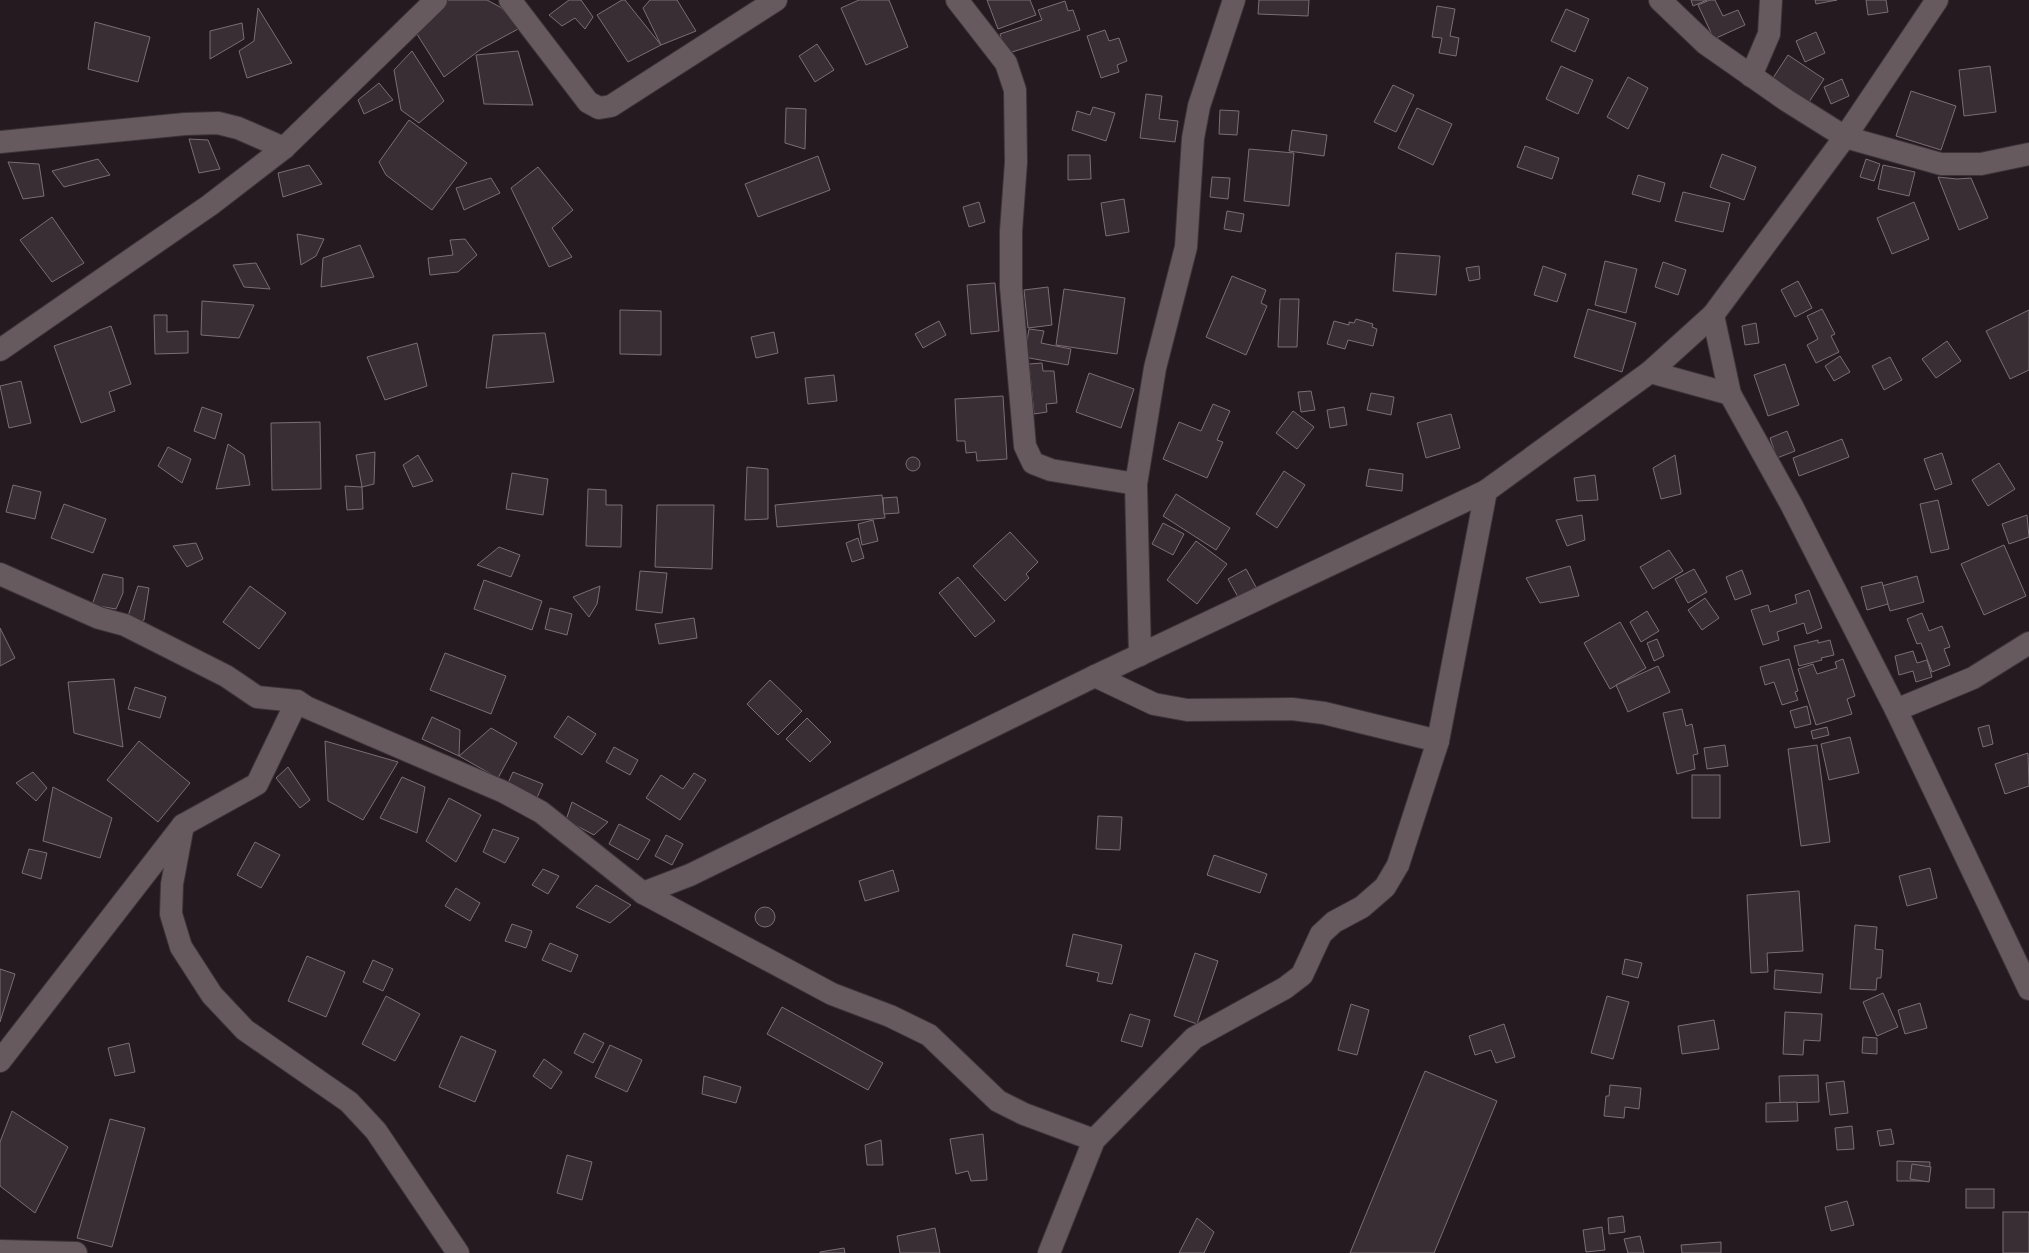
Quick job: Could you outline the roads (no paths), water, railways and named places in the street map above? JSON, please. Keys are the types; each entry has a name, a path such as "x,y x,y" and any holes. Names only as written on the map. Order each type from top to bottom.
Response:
{"street":[{"path":"0,350 210,205 284,148 436,0"},
{"path":"510,0 588,102 599,108 611,106 776,0"},
{"path":"957,0 1006,63 1015,90 1016,162 1011,231 1011,287 1025,446 1033,462 1051,470 1136,484"},
{"path":"1140,655 1136,484 1155,368 1186,247 1193,138 1199,106 1234,0"},
{"path":"1660,0 1706,44 1751,76 1845,137 1941,164 1981,164 2029,154"},
{"path":"1751,76 1768,34 1771,0"},
{"path":"643,893 697,872 1095,676 1486,491 1650,372 1713,315 1845,137 1937,0"},
{"path":"0,142 185,124 218,123 238,128 284,148"},
{"path":"1713,315 1730,394 1791,504 1896,710 2029,989"},
{"path":"1650,372 1730,394"},
{"path":"1050,1253 1094,1140 1194,1038 1285,988 1302,975 1320,934 1334,922 1362,907 1385,887 1398,865 1438,741 1486,491"},
{"path":"0,574 99,618 126,625 226,676 257,697 297,701 306,707 504,792 541,812 643,893 832,994 890,1016 929,1035 998,1101 1024,1114 1094,1140"},
{"path":"1896,710 1973,678 2029,643"},
{"path":"1095,676 1154,704 1187,710 1292,709 1324,713 1438,741"},
{"path":"4,1050 183,825 257,784 297,701"},
{"path":"183,825 172,884 170,914 181,947 208,989 245,1030 349,1102 376,1131 458,1253"},
{"path":"0,1251 76,1253"}]}
